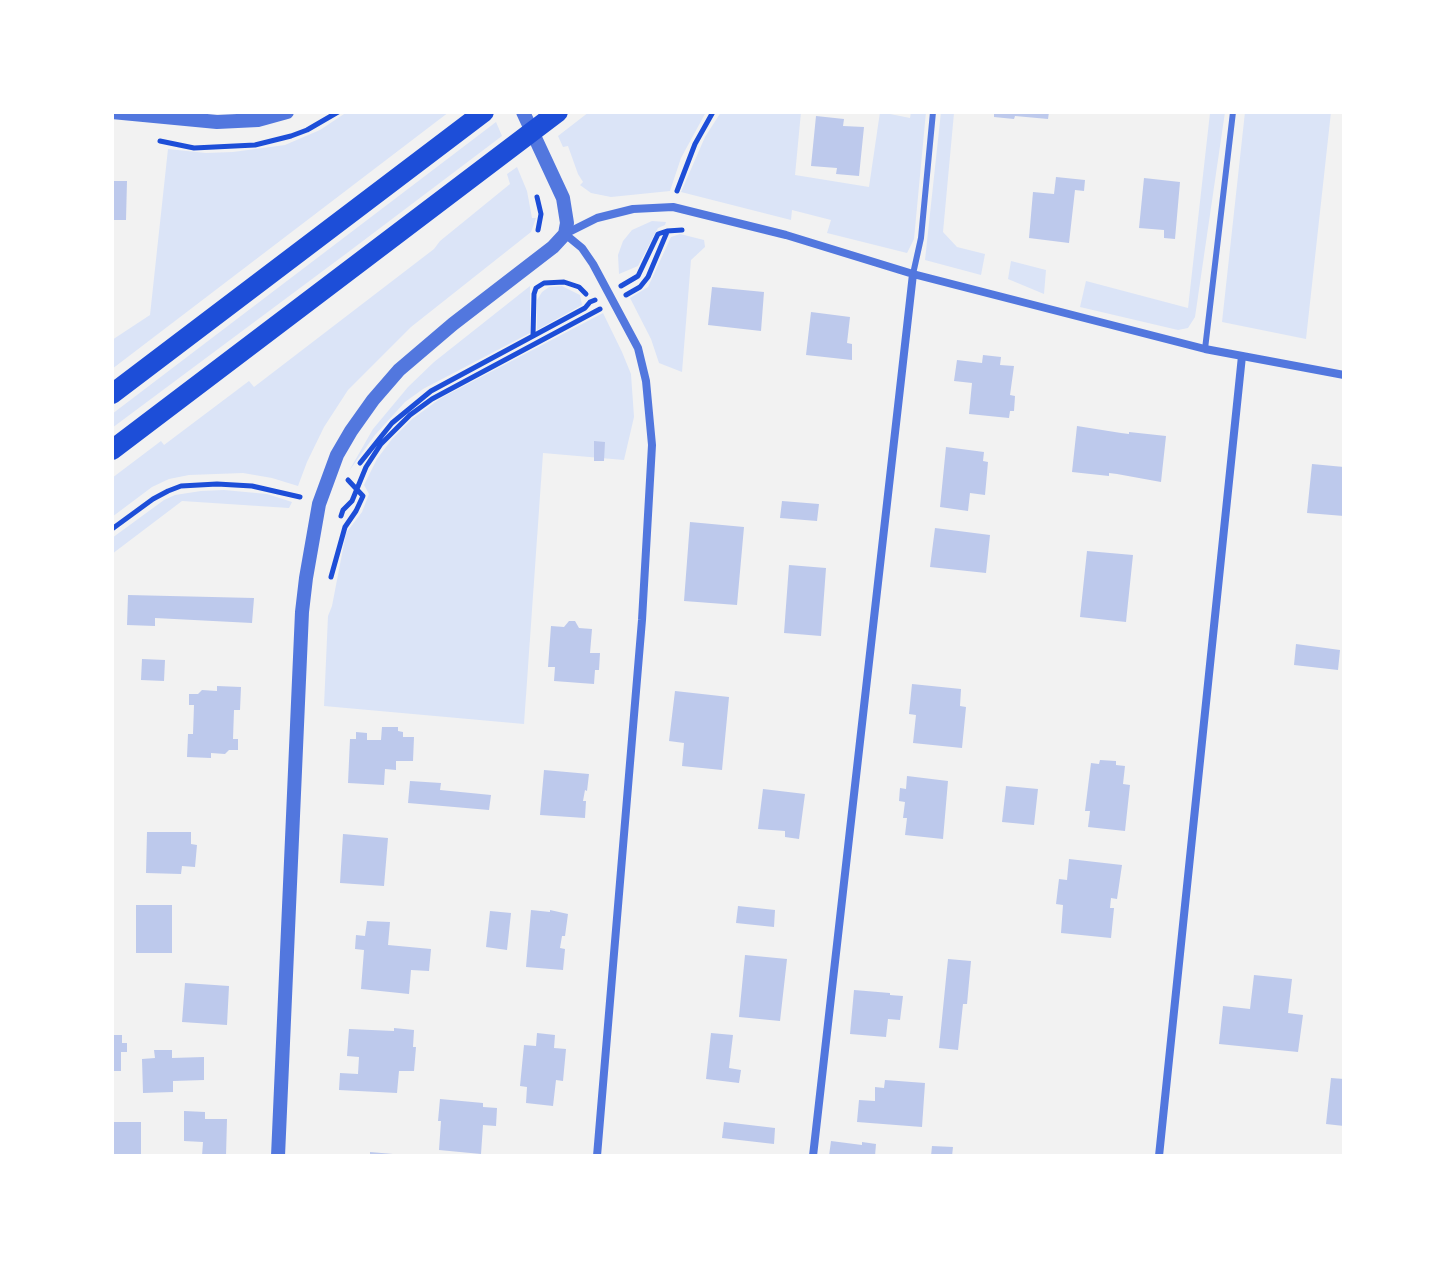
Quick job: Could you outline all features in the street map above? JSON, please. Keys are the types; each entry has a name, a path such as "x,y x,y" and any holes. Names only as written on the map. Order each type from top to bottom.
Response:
{"main road":[{"path":"112,394 484,112"},
{"path":"112,450 558,112"}],"street":[{"path":"112,112 217,122 258,120 287,112"},
{"path":"523,112 565,207 565,234"},
{"path":"278,1156 302,612 319,504 337,455 351,431 399,370 553,247 565,234 597,218 633,209 673,207 786,235 913,274 1205,349 1344,375"},
{"path":"565,234 588,256 638,348 646,381 652,445 642,620 597,1156"},
{"path":"813,1156 913,274"},
{"path":"1159,1156 1242,356"}],"lane":[{"path":"913,274 921,238 933,112"},
{"path":"1205,349 1233,112"}],"path":[{"path":"112,529 153,499 181,486 252,486 343,510 352,501 366,467 381,444 421,407 633,292 644,282 667,231 685,166 713,112"},
{"path":"533,187 541,214 534,239"},
{"path":"329,586 345,527 363,496 347,480 392,423 431,391 638,276 658,234 680,229 695,233"},
{"path":"533,336 534,294 540,286 555,282 573,285 584,292 590,302"},
{"path":"301,498 306,485"}],"shaded area":[{"path":"347,112 449,112 112,369 112,340 150,315 168,149 206,153 285,145 320,130"},
{"path":"589,112 706,112 681,158 670,191 611,197 591,193 580,185 583,182 568,146 563,147 558,136"},
{"path":"721,112 801,112 795,175 869,187 880,112 910,118 911,112 926,112 914,239 907,253 827,233 831,220 792,210 791,220 681,192 705,137"},
{"path":"941,112 954,113 943,232 957,247 985,254 981,275 925,260"},
{"path":"1208,112 1225,112 1195,317 1188,328 1178,330 1080,307 1086,281 1188,308"},
{"path":"1245,112 1331,112 1306,339 1222,322"},
{"path":"496,122 502,136 112,428 112,414"},
{"path":"517,167 527,191 532,218 536,218 531,232 411,327 348,390 324,427 298,486 243,473 189,475 152,487 112,517 112,478 161,441 164,445 249,381 254,387 434,249 510,184 507,174"},
{"path":"652,221 666,222 658,228 638,266 619,274 618,255 623,241 632,230"},
{"path":"680,234 704,240 705,247 691,260 682,372 659,363 651,339 630,298 648,287 671,237"},
{"path":"1011,261 1046,270 1044,294 1008,279"},
{"path":"530,286 530,333 423,389 405,402 375,435 349,471 373,429 408,387 434,362"},
{"path":"562,286 580,295 582,305 537,330 537,300 549,287"},
{"path":"603,313 631,374 634,417 624,460 543,453 524,724 324,706 328,616 346,533 362,512 369,494 364,485 377,459 412,419 441,398"},
{"path":"224,490 267,494 292,502 289,508 182,501 112,554 112,538 164,500 175,495"}],"building":[{"path":"994,112 1049,112 1048,119 1015,116 1014,119 994,117"},
{"path":"816,116 844,119 843,126 864,127 859,176 836,174 837,168 811,166"},
{"path":"1056,177 1085,180 1084,191 1075,190 1069,243 1029,238 1033,192 1054,194"},
{"path":"1144,178 1180,182 1175,239 1164,238 1164,230 1139,228"},
{"path":"112,181 127,181 126,220 112,220"},
{"path":"712,287 764,292 761,331 708,325"},
{"path":"811,312 850,317 847,343 852,344 852,360 806,355"},
{"path":"983,355 1001,357 1000,365 1014,366 1010,395 1015,396 1014,411 1010,411 1009,418 969,414 972,383 954,381 957,360 982,363"},
{"path":"1077,426 1166,436 1161,482 1109,473 1109,476 1072,472"},
{"path":"594,441 605,442 604,461 594,461"},
{"path":"946,447 984,452 983,461 988,462 985,495 970,493 968,511 940,507"},
{"path":"1312,464 1344,467 1344,516 1307,513"},
{"path":"782,501 819,504 817,521 780,518"},
{"path":"690,522 744,527 737,605 684,601"},
{"path":"935,528 990,535 986,573 930,567"},
{"path":"1087,551 1133,555 1126,622 1080,617"},
{"path":"789,565 826,568 821,636 784,633"},
{"path":"128,595 254,598 252,623 155,618 155,626 127,625"},
{"path":"569,621 575,621 579,628 592,629 590,653 600,653 594,684 554,681 555,667 548,667 551,626 564,627"},
{"path":"1296,644 1340,650 1338,670 1294,665"},
{"path":"142,659 165,660 164,681 141,680"},
{"path":"912,684 961,689 960,706 966,707 962,748 913,743 916,715 909,714"},
{"path":"217,686 241,687 240,710 234,710 233,739 238,739 238,750 229,750 225,754 211,753 211,758 187,757 188,734 193,734 194,705 189,705 189,694 198,694 202,690 217,691"},
{"path":"675,691 729,697 722,770 682,766 684,743 669,741"},
{"path":"382,727 398,727 403,737 414,737 413,761 396,761 396,770 385,769 384,785 348,783 350,739 356,739 356,732 367,733 367,740 381,740"},
{"path":"1100,760 1116,761 1116,765 1125,766 1123,784 1130,785 1125,831 1088,827 1090,811 1085,811 1091,763 1099,764"},
{"path":"544,770 589,774 583,801 586,801 585,818 540,815"},
{"path":"907,776 948,781 943,839 905,835 905,802 899,801 900,788 906,789"},
{"path":"410,781 441,783 440,790 491,795 489,810 408,803"},
{"path":"1006,786 1038,789 1034,825 1002,822"},
{"path":"763,789 805,794 799,839 785,837 785,831 758,829"},
{"path":"147,832 191,832 191,844 197,845 195,867 182,866 181,874 146,873"},
{"path":"343,834 388,838 384,886 340,883"},
{"path":"1069,859 1122,865 1117,899 1111,898 1110,908 1114,908 1111,938 1061,933 1063,905 1056,904 1059,879 1067,880"},
{"path":"136,905 172,905 172,953 136,953"},
{"path":"738,906 775,910 774,927 736,923"},
{"path":"531,910 568,914 560,948 565,949 563,970 526,967"},
{"path":"490,911 511,913 507,950 486,947"},
{"path":"367,921 390,922 388,945 431,949 429,971 411,970 409,994 361,989 364,950 355,949 356,935 365,936"},
{"path":"745,955 787,959 780,1021 739,1017"},
{"path":"948,959 971,961 958,1050 939,1048"},
{"path":"1254,975 1292,979 1288,1013 1303,1015 1298,1052 1219,1044 1223,1006 1250,1009"},
{"path":"185,983 229,986 227,1025 182,1022"},
{"path":"854,990 903,996 900,1020 888,1019 886,1037 850,1034"},
{"path":"394,1028 414,1030 413,1047 416,1047 414,1071 399,1071 397,1093 339,1090 340,1073 358,1074 359,1057 347,1056 349,1029 394,1031"},
{"path":"537,1033 555,1035 554,1048 566,1049 563,1081 556,1080 553,1106 526,1103 527,1087 520,1086 524,1045 536,1046"},
{"path":"711,1033 733,1035 729,1068 741,1070 739,1083 706,1079"},
{"path":"112,1035 122,1035 122,1043 127,1043 127,1052 121,1052 121,1071 112,1071"},
{"path":"154,1050 172,1050 172,1058 204,1057 204,1080 173,1081 173,1092 143,1093 142,1059 155,1058"},
{"path":"1331,1078 1344,1079 1344,1126 1326,1124"},
{"path":"885,1080 925,1083 922,1127 857,1122 859,1100 875,1101 875,1087 884,1088"},
{"path":"440,1099 483,1103 483,1107 497,1108 496,1126 483,1125 481,1154 439,1150"},
{"path":"184,1111 205,1112 205,1119 227,1119 226,1156 202,1156 203,1142 184,1141"},
{"path":"112,1122 141,1122 141,1156 112,1156"},
{"path":"724,1122 775,1128 774,1144 722,1138"},
{"path":"831,1141 876,1144 875,1156 829,1156"},
{"path":"932,1146 953,1147 952,1156 931,1156"},
{"path":"370,1152 393,1154 393,1156 370,1156"}]}
